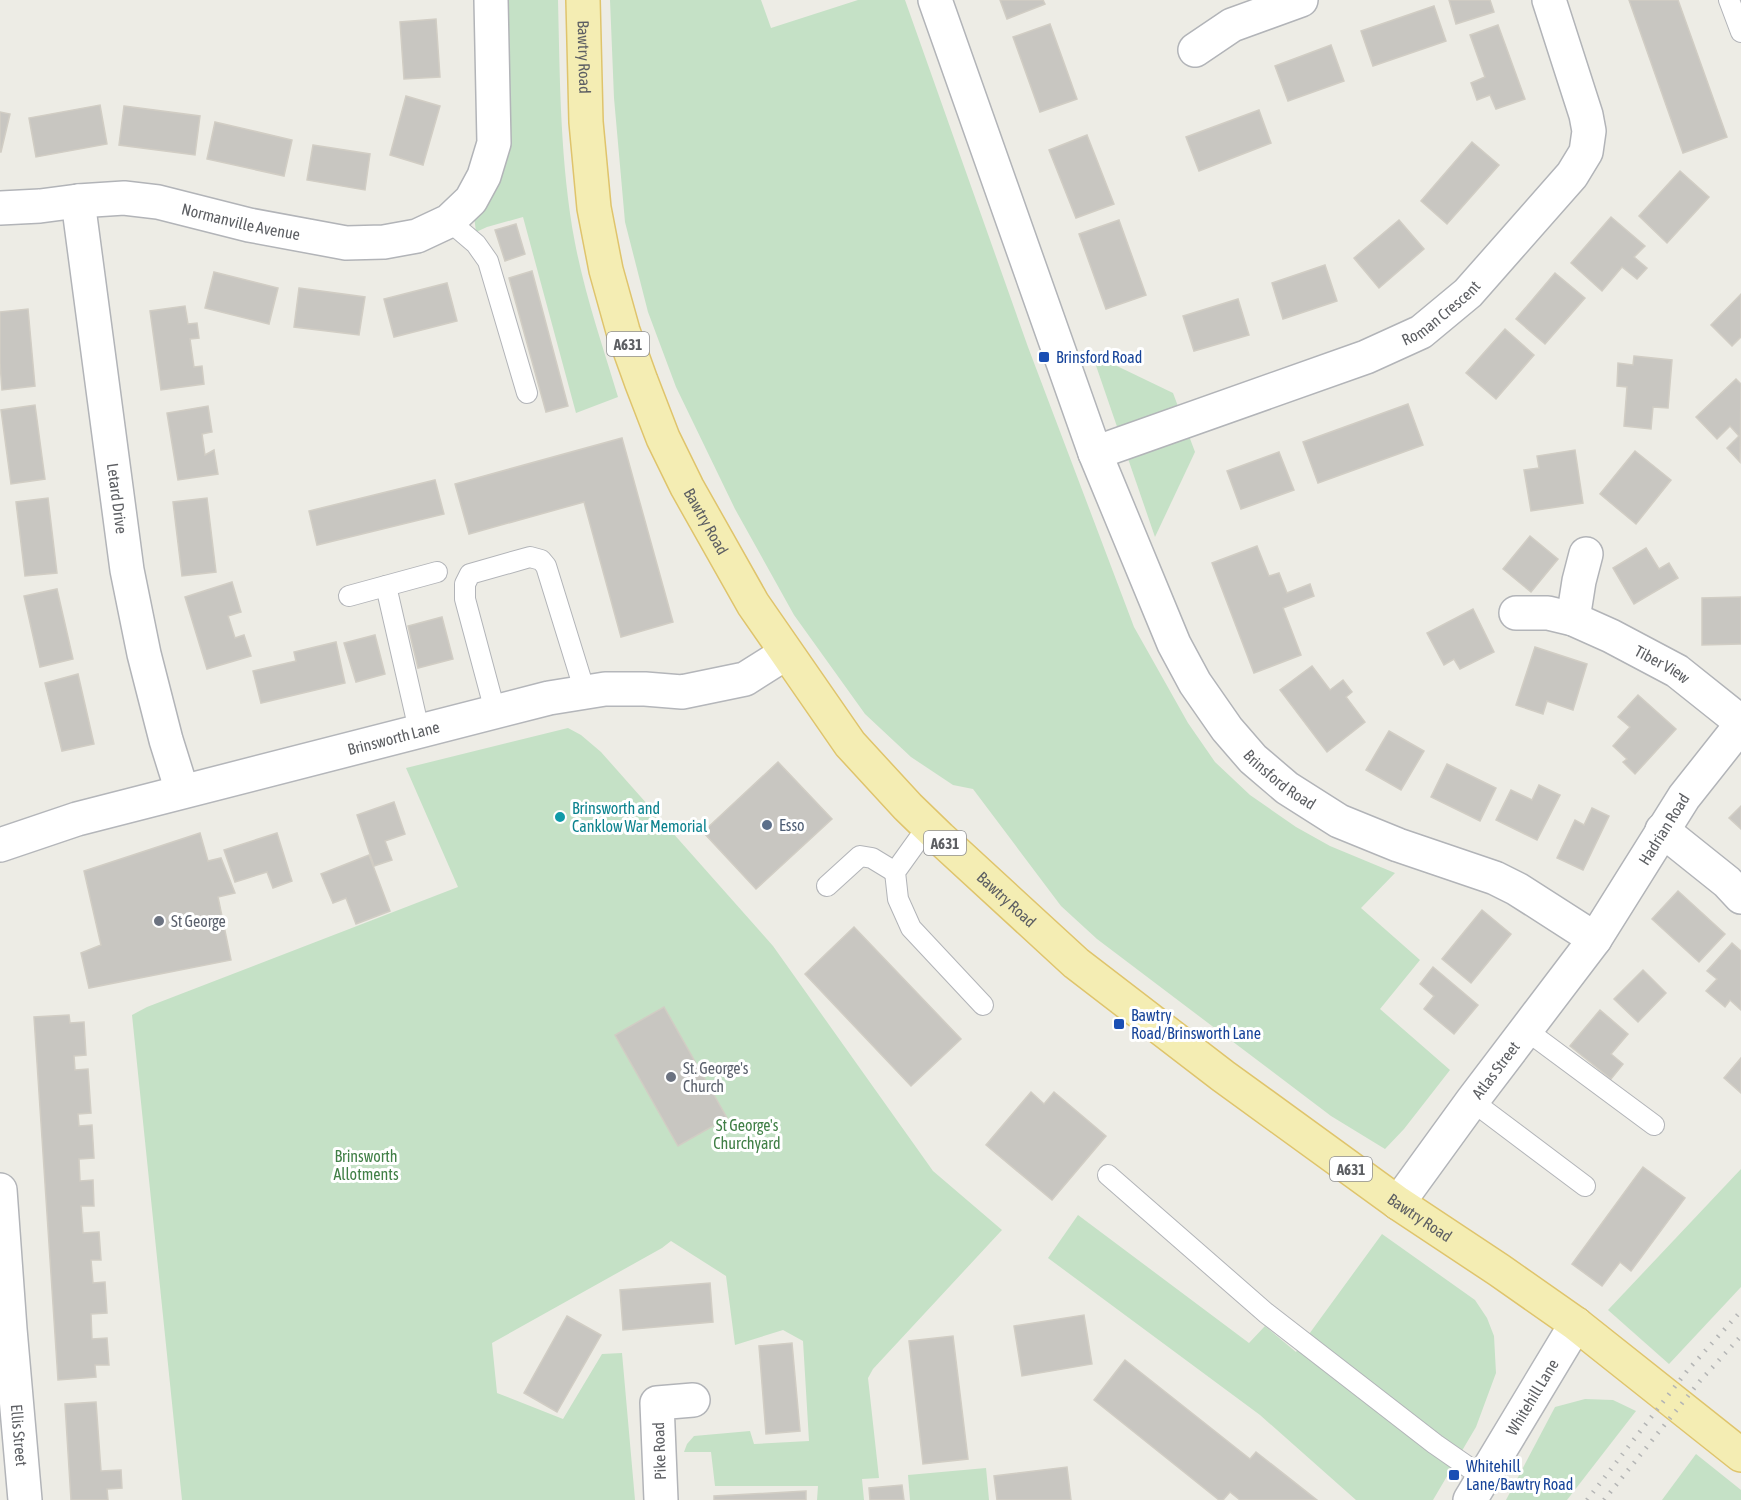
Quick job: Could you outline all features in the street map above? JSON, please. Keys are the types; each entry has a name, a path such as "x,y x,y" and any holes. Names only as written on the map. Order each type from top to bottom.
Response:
{"main road":[{"name":"Bawtry Road","path":"583,0 586,122 594,208 606,270 623,331 663,438 687,487 753,604 850,744 908,807 977,874 1076,963 1223,1076 1398,1203 1576,1324 1741,1455"}],"street":[{"path":"460,210 484,176 494,143 491,0"},
{"name":"Brinsford Road","path":"935,0 1095,453 1174,644 1195,683 1227,729 1253,759 1287,788 1339,821 1398,845 1495,878 1595,939"},
{"path":"1195,50 1232,25 1301,0"},
{"name":"Roman Crescent","path":"1095,453 1366,357 1421,332 1468,293 1572,175 1586,152 1589,131 1586,116 1549,0"},
{"name":"Normanville Avenue","path":"0,208 124,198 158,202 249,225 346,243 384,242 417,236 460,210"},
{"name":"Letard Drive","path":"78,201 127,570 144,654 166,740 182,790"},
{"path":"1573,619 1586,554"},
{"name":"Tiber View","path":"1516,613 1548,613 1573,619 1611,636 1677,671 1741,723"},
{"name":"Brinsworth Lane","path":"0,845 77,819 182,790 549,698 605,689 682,692 745,679 786,653"},
{"name":"Hadrian Road","path":"1595,939 1684,797 1741,723"},
{"path":"1662,830 1727,882 1741,897"},
{"name":"Atlas Street","path":"1398,1203 1595,939"},
{"name":"Ellis Street","path":"0,1190 25,1500"},
{"name":"Whitehill Lane","path":"1477,1489 1576,1324"},
{"name":"Pike Road","path":"661,1500 657,1403 693,1400"}],"lane":[{"path":"1729,0 1741,32"},
{"path":"460,210 476,244 488,261 528,393"},
{"path":"495,711 465,599 465,584 470,574 530,557 541,560 546,566 585,692"},
{"path":"349,596 437,572"},
{"path":"386,586 419,730"},
{"path":"928,826 895,872 898,899 911,928 983,1005"},
{"path":"827,886 860,856 872,858 895,872"},
{"path":"1526,1030 1654,1125"},
{"path":"1472,1101 1585,1186"},
{"path":"1108,1175 1266,1312 1435,1444 1477,1489"}],"green space":[{"path":"505,0 558,0 562,122 570,213 584,282 618,397 576,413 523,217 476,232 474,216 493,196 508,153"},
{"path":"610,0 761,0 771,28 858,0 905,0 1028,347 1134,627 1188,723 1215,762 1250,795 1296,827 1330,846 1395,873 1361,908 1420,960 1380,1009 1450,1070 1404,1129 1385,1149 1331,1116 1097,939 1061,906 973,789 953,785 911,757 865,714 794,615 735,509 676,387 648,312 625,222 614,98"},
{"path":"1092,354 1173,393 1195,452 1155,537"},
{"path":"568,728 581,735 601,752 773,946 933,1171 1002,1230 873,1369 868,1378 879,1478 862,1479 864,1500 817,1500 818,1486 715,1486 711,1452 684,1452 694,1436 750,1431 754,1444 809,1441 803,1341 783,1330 735,1345 726,1276 671,1241 492,1343 497,1393 563,1419 602,1354 622,1353 635,1500 182,1500 132,1015 147,1007 458,887 406,768"},
{"path":"1741,1169 1741,1287 1669,1364 1608,1310"},
{"path":"1078,1215 1249,1343 1265,1326 1296,1352 1382,1234 1475,1300 1487,1318 1494,1336 1496,1373 1476,1427 1433,1500 1356,1500 1260,1415 1048,1258"},
{"path":"1585,1399 1613,1400 1636,1411 1567,1500 1506,1500 1555,1407"},
{"path":"1696,1454 1741,1490 1741,1500 1662,1500"},
{"path":"986,1468 989,1500 910,1500 908,1475"}],"building":[{"path":"1000,0 1043,0 1045,4 1007,19"},
{"path":"1449,0 1490,0 1494,12 1456,24"},
{"path":"1629,0 1678,0 1727,137 1683,153"},
{"path":"1434,6 1446,41 1373,66 1361,31"},
{"path":"436,19 440,77 404,79 400,22"},
{"path":"1050,24 1077,99 1040,112 1013,37"},
{"path":"1498,25 1525,99 1496,109 1490,95 1477,100 1471,83 1485,77 1470,35"},
{"path":"1331,45 1344,81 1288,101 1275,66"},
{"path":"406,96 440,106 423,165 390,155"},
{"path":"100,105 107,144 36,157 29,118"},
{"path":"124,106 200,116 195,155 119,145"},
{"path":"1259,110 1271,143 1199,171 1186,137"},
{"path":"0,112 10,114 1,152 0,152"},
{"path":"215,122 292,140 284,176 207,159"},
{"path":"1087,135 1114,204 1076,218 1049,150"},
{"path":"1472,142 1499,165 1447,224 1421,201"},
{"path":"313,145 370,154 365,190 307,180"},
{"path":"1680,171 1709,197 1667,243 1639,216"},
{"path":"1611,217 1645,246 1634,257 1647,268 1637,279 1622,267 1602,291 1571,263"},
{"path":"1119,220 1146,295 1106,309 1079,234"},
{"path":"1399,220 1424,249 1379,288 1354,258"},
{"path":"516,224 525,254 505,261 495,230"},
{"path":"1325,265 1337,301 1283,319 1272,283"},
{"path":"532,271 568,406 546,412 509,278"},
{"path":"214,272 278,288 269,324 205,308"},
{"path":"1555,273 1585,298 1545,344 1516,319"},
{"path":"447,283 457,321 394,337 384,299"},
{"path":"299,288 365,297 359,335 294,327"},
{"path":"1741,294 1741,337 1732,346 1711,325"},
{"path":"1238,299 1249,335 1194,351 1183,316"},
{"path":"185,306 188,324 197,323 199,338 190,339 194,367 202,366 204,384 161,390 150,311"},
{"path":"28,309 35,386 2,390 0,312"},
{"path":"1505,329 1534,355 1496,399 1466,373"},
{"path":"1634,356 1672,360 1668,408 1653,407 1651,429 1624,426 1627,387 1617,386 1618,363 1633,365"},
{"path":"1736,379 1741,384 1740,462 1727,448 1739,436 1730,426 1717,439 1696,417"},
{"path":"1408,404 1423,445 1318,483 1303,442"},
{"path":"35,405 45,479 11,484 1,410"},
{"path":"208,406 212,432 202,434 205,455 214,450 218,474 178,480 167,413"},
{"path":"622,438 673,622 621,637 584,502 469,534 455,484"},
{"path":"1575,450 1583,503 1531,511 1524,470 1539,468 1537,456"},
{"path":"1635,451 1671,480 1636,524 1600,494"},
{"path":"1279,452 1294,490 1241,509 1227,471"},
{"path":"435,480 444,514 317,545 309,511"},
{"path":"48,498 57,573 25,576 16,502"},
{"path":"207,498 216,572 182,576 173,502"},
{"path":"1530,536 1558,559 1531,592 1503,569"},
{"path":"1257,546 1269,576 1279,573 1287,593 1310,584 1314,596 1283,608 1301,655 1254,673 1212,563"},
{"path":"1646,548 1659,569 1669,563 1678,578 1634,604 1613,568"},
{"path":"232,582 241,612 228,616 235,638 244,635 251,656 207,669 185,597"},
{"path":"57,589 73,659 40,667 24,596"},
{"path":"1741,597 1741,644 1702,645 1702,598"},
{"path":"1473,609 1494,652 1460,669 1454,659 1444,665 1427,633"},
{"path":"442,617 453,659 418,668 408,626"},
{"path":"375,635 385,674 356,682 344,643"},
{"path":"336,642 345,683 261,703 253,671 296,661 294,652"},
{"path":"1535,647 1587,664 1573,710 1547,701 1543,714 1516,705"},
{"path":"1312,666 1330,690 1343,680 1352,692 1346,697 1365,722 1327,752 1280,690"},
{"path":"78,674 94,744 62,751 45,683"},
{"path":"1638,695 1676,729 1635,774 1623,762 1627,759 1613,746 1630,727 1618,717"},
{"path":"1389,731 1424,751 1401,790 1366,770"},
{"name":"Esso","path":"778,762 832,819 756,889 703,832"},
{"path":"1447,764 1496,788 1480,821 1431,797"},
{"path":"1539,785 1560,795 1537,840 1496,820 1511,790 1532,800"},
{"path":"394,802 405,834 385,841 392,860 374,866 357,815"},
{"path":"1741,806 1741,829 1729,818"},
{"path":"1592,808 1609,816 1583,870 1557,858 1575,820 1584,825"},
{"name":"St George","path":"200,833 208,861 221,858 235,893 218,897 231,960 89,988 81,953 101,945 84,871"},
{"path":"277,833 292,881 273,888 267,872 235,882 224,850"},
{"path":"369,855 390,911 356,924 346,898 333,903 321,874"},
{"path":"1678,891 1725,934 1699,962 1652,919"},
{"path":"1482,910 1511,934 1471,983 1442,959"},
{"path":"854,927 961,1039 911,1086 805,974"},
{"path":"1732,943 1741,951 1741,1010 1730,1000 1725,1007 1706,991 1717,979 1707,971"},
{"path":"1433,967 1478,1005 1454,1034 1424,1009 1434,996 1420,984"},
{"path":"1643,970 1666,993 1638,1022 1614,999"},
{"name":"St. George's Church","path":"664,1007 727,1118 678,1146 615,1035"},
{"path":"1600,1010 1628,1034 1611,1054 1623,1064 1611,1079 1570,1046"},
{"path":"69,1015 70,1023 84,1022 86,1055 74,1056 75,1070 88,1069 91,1113 78,1114 79,1126 92,1125 94,1158 79,1159 80,1181 93,1180 94,1206 81,1206 83,1233 99,1232 101,1260 91,1260 93,1283 105,1282 107,1313 91,1314 92,1339 107,1338 109,1365 95,1365 96,1377 58,1380 34,1017"},
{"path":"1741,1058 1741,1093 1724,1078"},
{"path":"1031,1092 1044,1104 1054,1092 1106,1136 1052,1200 986,1145"},
{"path":"1643,1167 1685,1198 1631,1271 1620,1262 1602,1286 1572,1264"},
{"path":"710,1283 713,1322 623,1330 620,1290"},
{"path":"1084,1315 1092,1364 1022,1376 1014,1326"},
{"path":"567,1316 601,1335 557,1412 524,1393"},
{"path":"953,1336 968,1459 923,1464 909,1341"},
{"path":"792,1343 800,1431 766,1434 759,1346"},
{"path":"1125,1360 1250,1459 1256,1452 1317,1500 1240,1500 1230,1492 1223,1500 1219,1500 1094,1400"},
{"path":"96,1402 101,1471 121,1470 122,1488 107,1489 108,1500 71,1500 65,1404"},
{"path":"1067,1467 1071,1500 997,1500 994,1476"},
{"path":"902,1485 904,1500 870,1500 869,1488"},
{"path":"806,1491 806,1500 714,1500 714,1496"}],"railway":[{"path":"1587,1500 1687,1371 1741,1311"},
{"path":"1604,1500 1700,1381 1741,1336"}],"place":[{"name":"Brinsford Road","path":"1044,357"},
{"name":"Brinsworth and Canklow War Memorial","path":"560,817"},
{"name":"Esso","path":"767,825"},
{"name":"St George","path":"159,921"},
{"name":"Bawtry Road/Brinsworth Lane","path":"1119,1024"},
{"name":"St. George's Church","path":"671,1077"},
{"name":"Whitehill Lane/Bawtry Road","path":"1454,1475"}],"park label":[{"name":"St George's Churchyard","path":"747,1134"},
{"name":"Brinsworth Allotments","path":"366,1165"}]}
